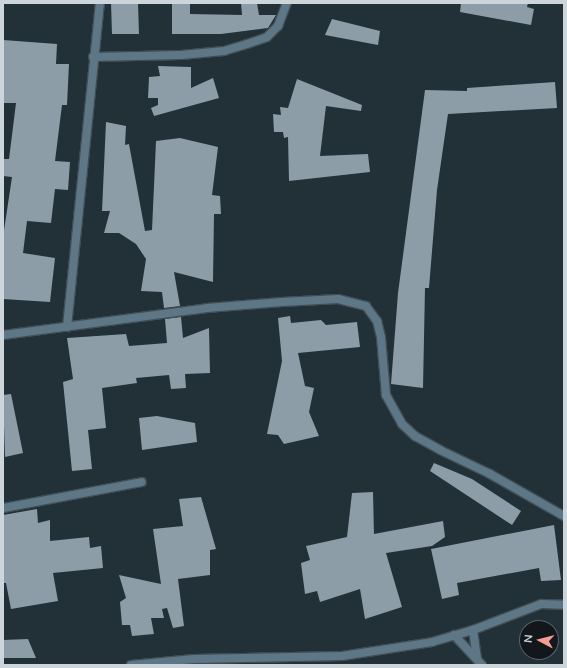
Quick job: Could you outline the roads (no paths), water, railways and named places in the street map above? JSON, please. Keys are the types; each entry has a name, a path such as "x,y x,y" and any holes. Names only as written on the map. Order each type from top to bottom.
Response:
{"street":[{"path":"67,327 93,57 100,3"},
{"path":"93,57 181,55 224,51 267,37 278,26 287,3"},
{"path":"3,336 207,308 338,299 366,306 377,321 381,337 386,395 402,424 427,443 564,516"},
{"path":"3,508 142,482"},
{"path":"132,665 194,659 342,656 432,642 473,630 541,604 564,605"},
{"path":"473,630 477,657"},
{"path":"454,636 477,657 482,665"}]}
